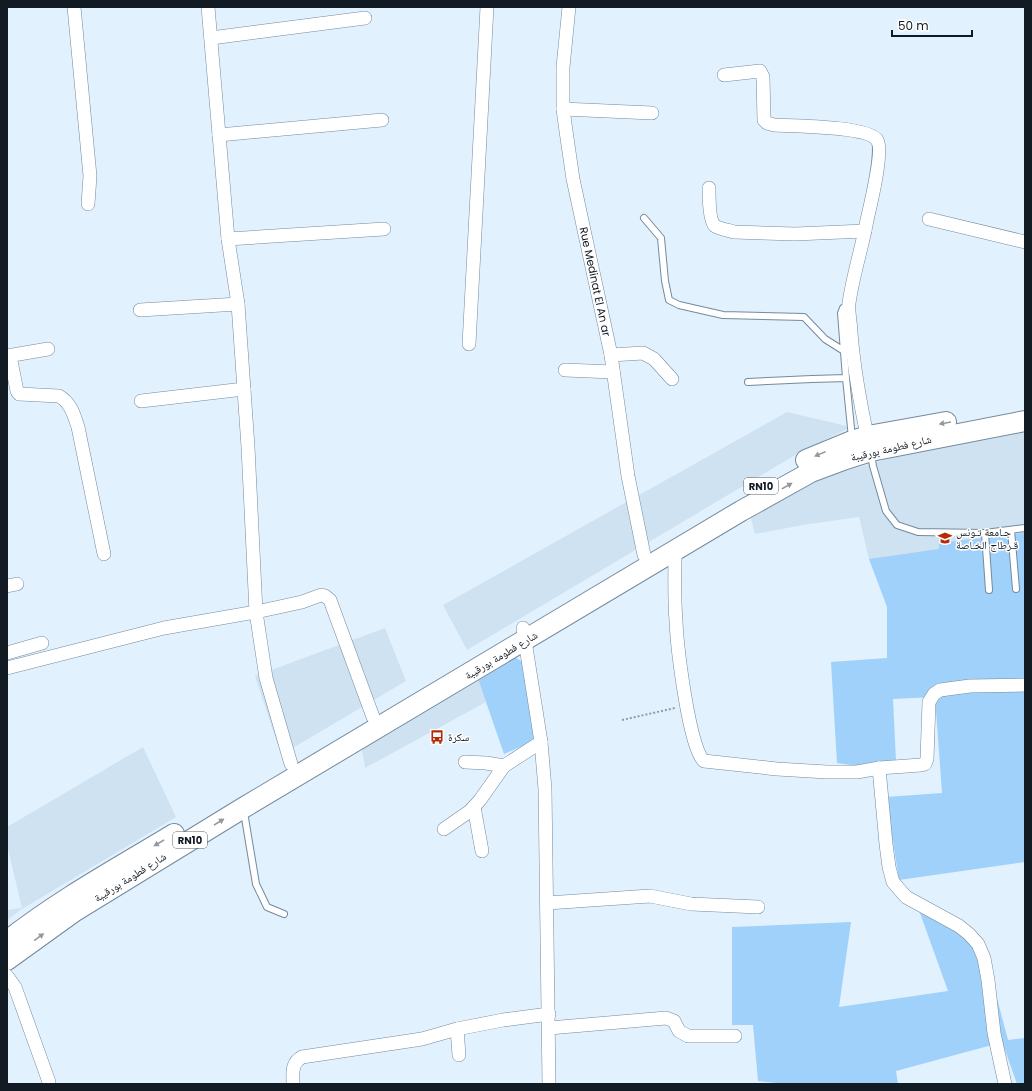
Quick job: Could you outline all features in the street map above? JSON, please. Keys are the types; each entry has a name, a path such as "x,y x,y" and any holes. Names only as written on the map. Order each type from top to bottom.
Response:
{"main road":[{"name":"شارع فطومة بورقيبة","path":"7,960 75,911 524,634 644,554 804,461 864,443 1025,408"},
{"name":"شارع فطومة بورقيبة","path":"7,941 29,924 68,898 291,764 373,717 675,551 741,511 811,472 846,459 864,443 1025,421"}],"street":[{"path":"74,7 90,176 88,204"},
{"path":"208,7 228,239 238,304 256,612 266,678 291,764"},
{"path":"469,344 487,7"},
{"name":"Rue Medinat El An ar","path":"569,7 562,67 563,109 573,179 611,355 628,476 644,554"},
{"path":"211,38 365,18"},
{"path":"724,75 760,71 763,77 764,120 767,123 774,125 822,127 863,132 875,137 880,146 865,231 849,304 852,346 861,406 864,443"},
{"path":"563,109 652,113"},
{"path":"219,135 382,120"},
{"path":"709,188 712,221 715,226 724,230 734,232 794,234 865,231"},
{"path":"930,219 1025,242"},
{"path":"228,239 384,229"},
{"path":"140,310 238,304"},
{"path":"48,349 8,356 17,391 20,394 59,396 64,398 72,411 78,427 104,554"},
{"path":"611,355 643,353 654,359 672,379"},
{"path":"565,370 613,372"},
{"path":"141,401 244,389"},
{"path":"675,551 676,621 686,706 697,750 701,759 704,761 777,770 827,772 856,772 879,768 925,764 927,759 929,702 934,694 940,690 970,686 1025,685"},
{"path":"7,668 164,628 256,612 302,602 321,595 330,600 373,717"},
{"path":"524,634 541,742 545,789 549,1084"},
{"path":"7,653 42,644"},
{"path":"444,829 463,817 474,807 504,766 541,742"},
{"path":"465,762 504,766"},
{"path":"879,768 886,844 889,867 893,882 906,897 941,915 958,926 969,934 978,944 984,958 994,1033 1005,1084"},
{"path":"474,807 482,851"},
{"path":"547,903 650,896 691,904 758,907"},
{"path":"7,976 15,987 49,1082"},
{"path":"293,1084 292,1068 302,1057 422,1039 457,1029 503,1020 549,1014"},
{"path":"549,1028 666,1018 674,1021 679,1031 688,1036 735,1036"},
{"path":"457,1029 459,1055"}],"lane":[{"path":"644,218 661,238 665,281 670,300 678,306 723,314 804,317 825,338 844,351"},
{"path":"849,304 843,308 841,313 846,378 864,443 873,466 886,511 897,525 918,532 985,532 1025,528"},
{"path":"748,382 812,378 846,378"},
{"path":"1010,530 1016,589"},
{"path":"985,532 989,590"},
{"path":"243,808 256,884 267,907 284,914"}],"path":[{"path":"622,720 686,706"}],"shaded area":[{"path":"787,412 851,427 797,454 467,650 443,605"},
{"name":"جـامعة تـونس قـرطاج الخـاصة","path":"1025,431 1025,594 869,559 859,517 755,534 750,515 807,482 916,451"},
{"path":"1025,533 1025,862 899,880 886,797 942,793 935,697 893,699 896,761 872,768 837,763 831,662 887,658 887,607 869,559 939,549 939,543"},
{"path":"385,628 406,681 281,755 255,676"},
{"path":"512,655 521,661 525,668 534,741 504,754 477,676"},
{"path":"477,676 486,702 365,768 361,744"},
{"path":"143,747 176,817 22,909 7,920 7,910 22,908 7,845 7,827"},
{"path":"916,902 950,918 988,964 1008,1040 1025,1038 1025,1084 1017,1084 1003,1044 992,1045 896,1071 898,1084 787,1084 758,1081 753,1025 732,1025 732,927 851,922 839,1007 948,991"}],"place":[{"name":"جـامعة تـونس قـرطاج الخـاصة","path":"945,538"},
{"name":"سكرة","path":"437,737"}]}
